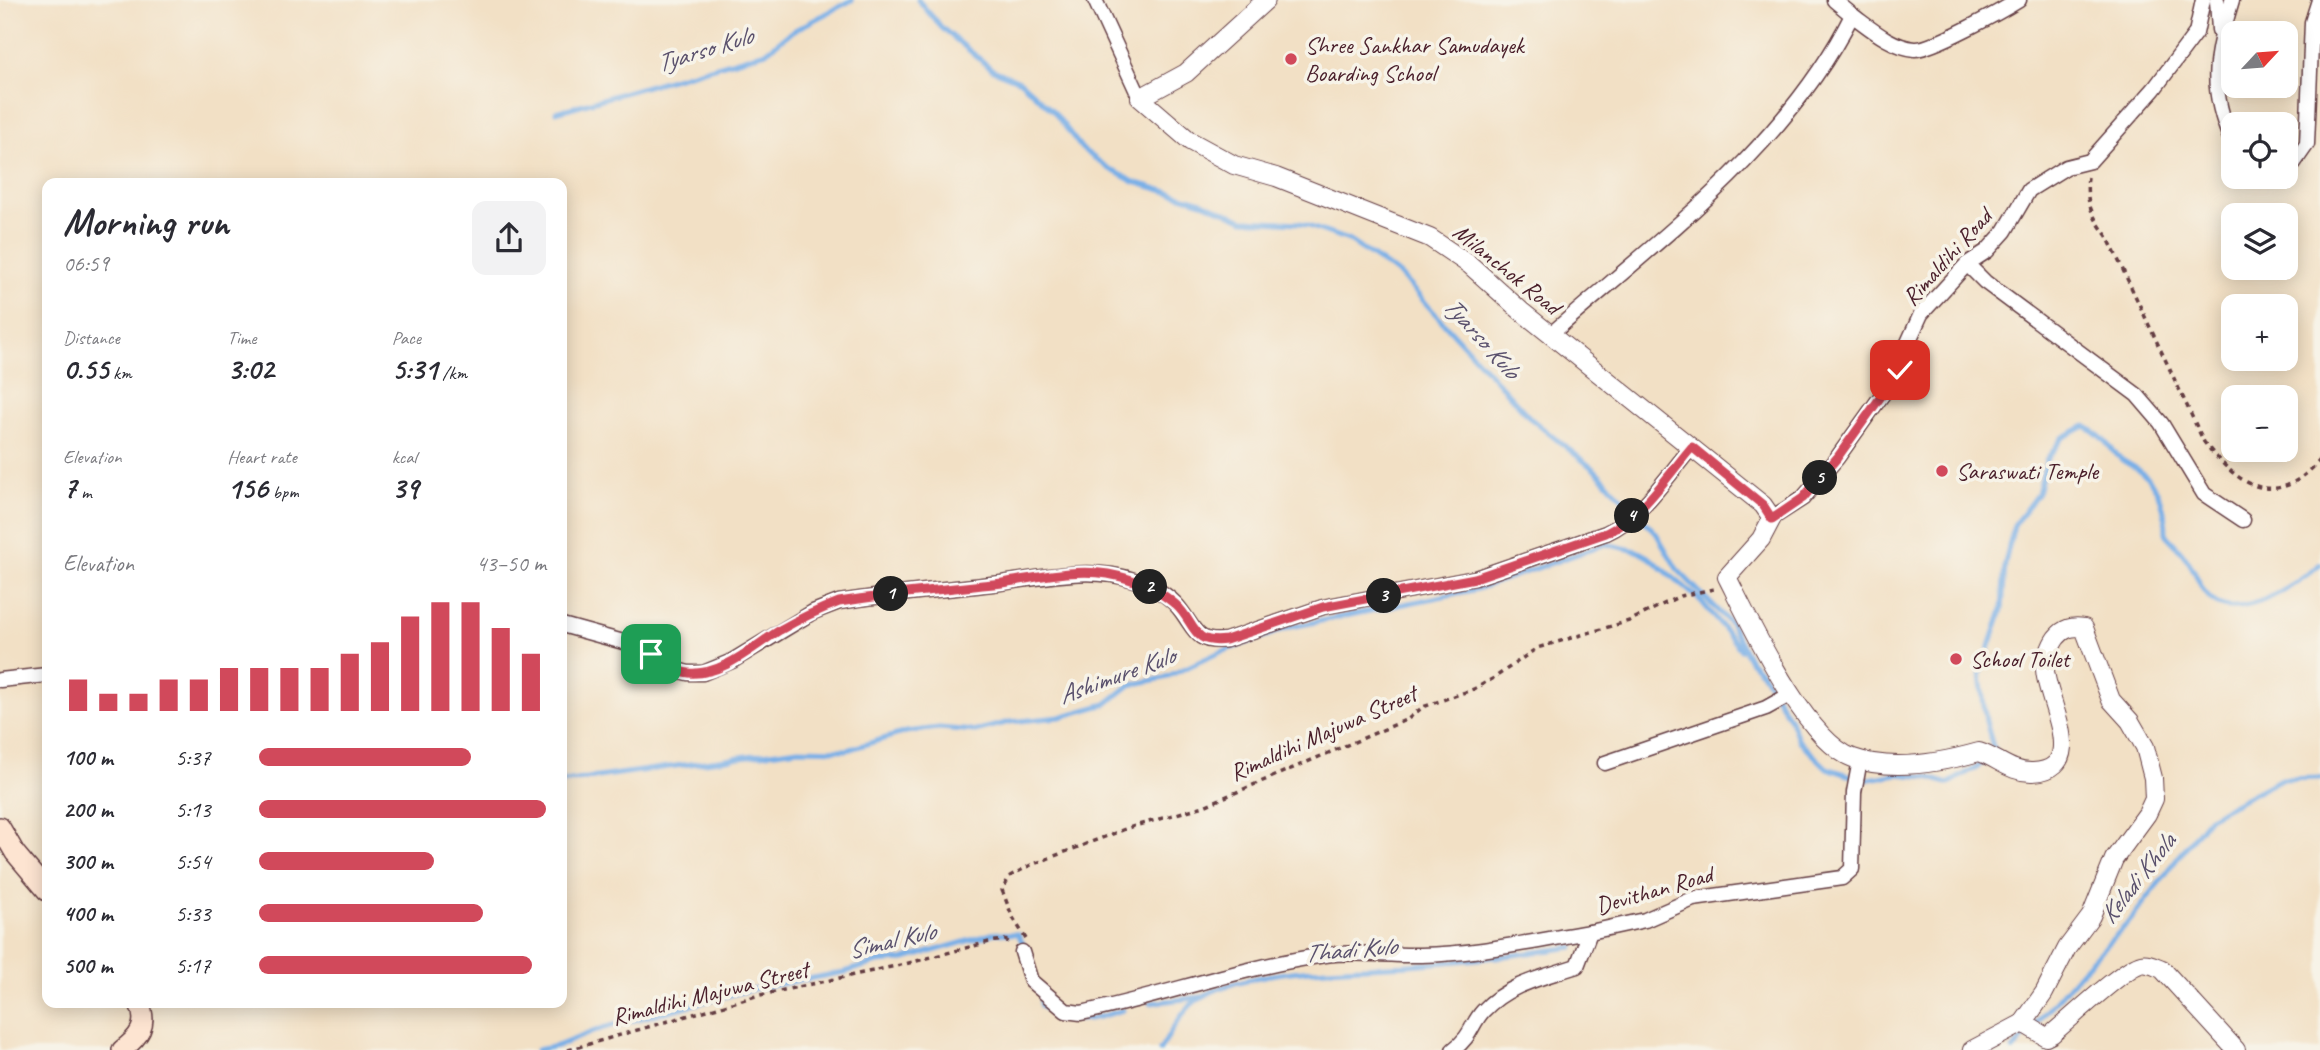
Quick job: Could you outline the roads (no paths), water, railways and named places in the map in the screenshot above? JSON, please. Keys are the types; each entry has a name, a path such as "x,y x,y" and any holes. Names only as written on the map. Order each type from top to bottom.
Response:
{"main road":[{"path":"0,827 15,853 42,885"},
{"path":"122,1050 138,1037 144,1024 140,1008"}],"street":[{"path":"1095,0 1140,98 1186,73 1266,0"},
{"path":"1834,0 1892,43 1917,49 1995,15 2020,0"},
{"name":"Rimaldihi Road","path":"1772,519 1803,498 1837,458 1900,370 1921,314 1967,264 1987,251 2005,231 2029,190 2066,167 2090,161 2154,89 2196,33 2203,0"},
{"path":"2217,0 2219,45 2215,96 2221,112"},
{"path":"2219,45 2232,0"},
{"path":"2298,157 2307,144 2311,107 2312,22 2319,0"},
{"path":"1550,335 1739,169 1775,131 1838,43 1852,15"},
{"name":"Milanchok Road","path":"1140,98 1190,141 1234,165 1276,177 1430,238 1470,265 1550,335 1763,505 1772,519"},
{"path":"1967,264 1984,282 2137,395 2161,423 2204,494 2221,509 2243,520"},
{"path":"567,626 627,643 673,669 704,673 732,661 813,612 839,602 1065,575 1104,573 1135,580 1156,590 1178,607 1193,631 1211,642 1226,640 1323,607 1475,578 1620,527 1640,508 1692,447"},
{"path":"1772,519 1761,538 1727,577 1791,694 1823,737 1859,765 1926,764 1979,752 2004,766 2032,772 2043,771 2057,761 2064,745 2045,668 2052,644 2062,631 2075,626 2084,628 2111,700 2130,720 2145,747 2153,778 2154,799 2147,814 2114,859 2091,916 2067,948 2044,993 2023,1023 1972,1050"},
{"path":"0,680 42,676"},
{"path":"1605,762 1766,708 1791,694"},
{"name":"Devithan Road","path":"1453,1050 1473,1031 1480,1013 1504,991 1577,966 1588,935 1645,920 1693,899 1842,878 1852,869 1854,792 1859,765"},
{"path":"1025,949 1031,981 1066,1011 1081,1013 1180,990 1236,971 1324,956 1358,952 1420,955 1588,935"},
{"path":"2023,1023 2046,1037 2052,1034 2139,964 2162,970 2236,1050"}],"waterway":[{"name":"Tyarso Kulo","path":"556,112 766,52 791,32 852,0"},
{"name":"Tyarso Kulo","path":"918,0 942,28 993,70 1020,81 1054,112 1082,149 1108,168 1134,182 1202,202 1244,220 1300,223 1348,240 1400,275 1531,419 1596,471 1656,533 1677,569 1730,623 1750,661 1762,673 1791,721 1799,741 1827,768 1864,780 1897,774 1928,777 1948,784 1988,760"},
{"path":"1995,754 1986,721 1980,676 2002,610 2005,563 2014,525 2038,493 2046,461 2062,438 2085,426 2121,459 2147,477 2161,500 2166,535 2187,560 2203,590 2213,601 2225,606 2254,604 2284,590 2320,564"},
{"name":"Ashimure Kulo","path":"567,781 798,749 847,750 906,732 939,728 975,731 1010,722 1060,717 1106,704 1130,685 1164,678 1218,653 1291,627 1478,589 1606,544 1637,551 1650,558 1701,601 1741,650"},
{"name":"Keladi Khola","path":"2013,1050 2084,968 2130,921 2209,817 2281,779 2320,778"},
{"name":"Simal Kulo","path":"537,1050 557,1046 603,1028 753,989 845,972 878,962 902,960 995,933 1018,934 1026,950"},
{"name":"Thadi Kulo","path":"1160,1050 1178,1020 1196,1001 1226,986 1250,979 1304,971 1450,962 1573,947"},
{"name":"Simal Kulo","path":"1041,992 1041,1006 1071,1019 1091,1019 1123,1010"},
{"name":"Simal Kulo","path":"1150,1003 1202,997"}],"place":[{"name":"Shree Sankhar Samudayek Boarding School","path":"1291,59"},
{"name":"Saraswati Temple","path":"1942,471"},
{"name":"School Toilet","path":"1956,659"}]}
